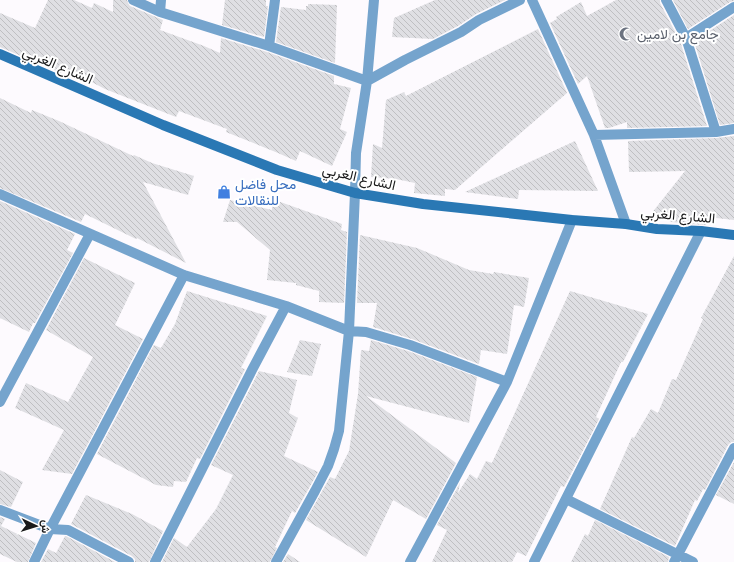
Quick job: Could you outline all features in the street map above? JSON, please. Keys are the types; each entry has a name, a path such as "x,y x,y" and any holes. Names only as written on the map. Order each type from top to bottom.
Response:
{"street":[{"path":"134,0 160,12 269,46 367,81 461,32 478,20 520,0"},
{"path":"160,12 161,0"},
{"path":"269,46 275,0"},
{"path":"276,562 315,491 334,449 339,431 349,331 356,153 367,81 374,0"},
{"path":"532,0 594,135 626,224"},
{"path":"666,0 686,38 716,132"},
{"path":"686,38 734,7"},
{"name":"الشارع الغربي","path":"0,54 163,125 277,170 355,193 423,204 572,220 626,224 657,229 701,231 734,235"},
{"path":"594,135 716,132 734,129"},
{"path":"0,194 184,275 286,306 349,331 366,332 410,345 507,382"},
{"path":"410,562 507,382 572,220"},
{"path":"534,562 701,231"},
{"path":"0,402 90,234"},
{"path":"34,562 184,275"},
{"path":"155,562 286,306"},
{"path":"676,558 734,448"},
{"path":"566,499 676,558 693,562"},
{"path":"0,510 50,529 68,530 129,562"}],"building":[{"path":"48,0 74,0 92,8 94,3 113,12 113,0 127,0 130,6 163,20 160,30 220,53 221,38 267,52 334,76 334,84 351,88 340,129 347,132 332,166 300,151 296,161 226,132 227,129 179,111 176,117 105,89 63,67 61,73 0,47 0,13 35,28"},
{"path":"225,0 266,0 266,6 268,6 264,37 222,25"},
{"path":"435,0 505,0 476,14 458,26 433,39 392,37 394,18"},
{"path":"616,0 660,0 660,3 680,41 707,126 627,128 627,122 605,128 587,76 578,84 550,23 557,19 556,17 581,2 587,16"},
{"path":"673,0 734,1 730,2 688,29"},
{"path":"308,4 337,5 335,63 276,42 281,7 306,10 306,6 308,6"},
{"path":"734,15 734,123 720,125 694,41"},
{"path":"538,29 567,93 455,190 445,189 445,196 414,193 415,183 396,179 371,177 373,144 382,148 386,100 404,92 406,96"},
{"path":"0,98 31,113 32,110 59,121 133,156 134,155 152,163 194,176 188,195 143,182 186,263 85,214 81,222 0,188"},
{"path":"734,136 734,220 707,217 706,225 689,224 672,222 651,214 685,171 629,172 628,141"},
{"path":"575,141 598,191 519,190 518,199 465,192"},
{"path":"272,199 342,224 341,230 347,232 344,303 319,302 319,291 296,285 296,283 267,280 270,250 237,222 223,222 230,200 272,210"},
{"path":"0,201 75,234 67,250 73,253 29,332 0,318"},
{"path":"360,235 417,248 469,270 493,274 494,272 529,278 524,307 514,305 507,354 481,350 479,364 412,339 373,327 377,303 357,303"},
{"path":"734,256 734,442 731,442 728,445 705,490 703,489 697,501 695,500 675,546 600,509 632,437 634,438 651,409 658,413 672,379 676,380 703,319 701,318"},
{"path":"84,258 135,283 115,325 143,339 72,474 42,470 64,430 15,408 26,383 68,402 93,357 46,330"},
{"path":"187,291 267,316 241,368 245,369 200,459 197,458 186,482 174,481 173,487 156,485 97,454 154,345 161,348 175,324"},
{"path":"570,291 648,314 623,362 621,362 596,417 599,419 564,487 561,486 526,556 517,552 512,562 432,562 447,530 437,525 460,483 458,493 470,474 477,479 486,461 492,463"},
{"path":"300,340 321,344 312,376 287,372"},
{"path":"371,340 408,351 477,377 469,423 366,396 456,463 426,519 393,500 366,557 306,520 330,477 335,479 349,451 358,394 361,350 369,351"},
{"path":"259,371 297,380 289,413 298,418 284,456 318,472 295,513 292,511 275,547 277,548 270,562 162,562 174,538 187,547 216,509 233,475 211,465"},
{"path":"734,462 734,504 716,495"},
{"path":"0,470 23,482 11,507 0,504"},
{"path":"86,495 132,514 163,531 149,562 135,562 135,559 132,556 71,524"},
{"path":"0,517 5,519 1,526 36,543 28,562 17,562 0,554"},
{"path":"595,520 669,557 668,562 571,562 585,534 588,536"},
{"path":"65,536 115,562 41,562 48,549 56,553"},
{"path":"288,554 300,562 283,562"}],"place":[{"name":"جامع بن لامين","path":"626,34"},
{"name":"محل فاضل للنقالات","path":"224,192"}]}
